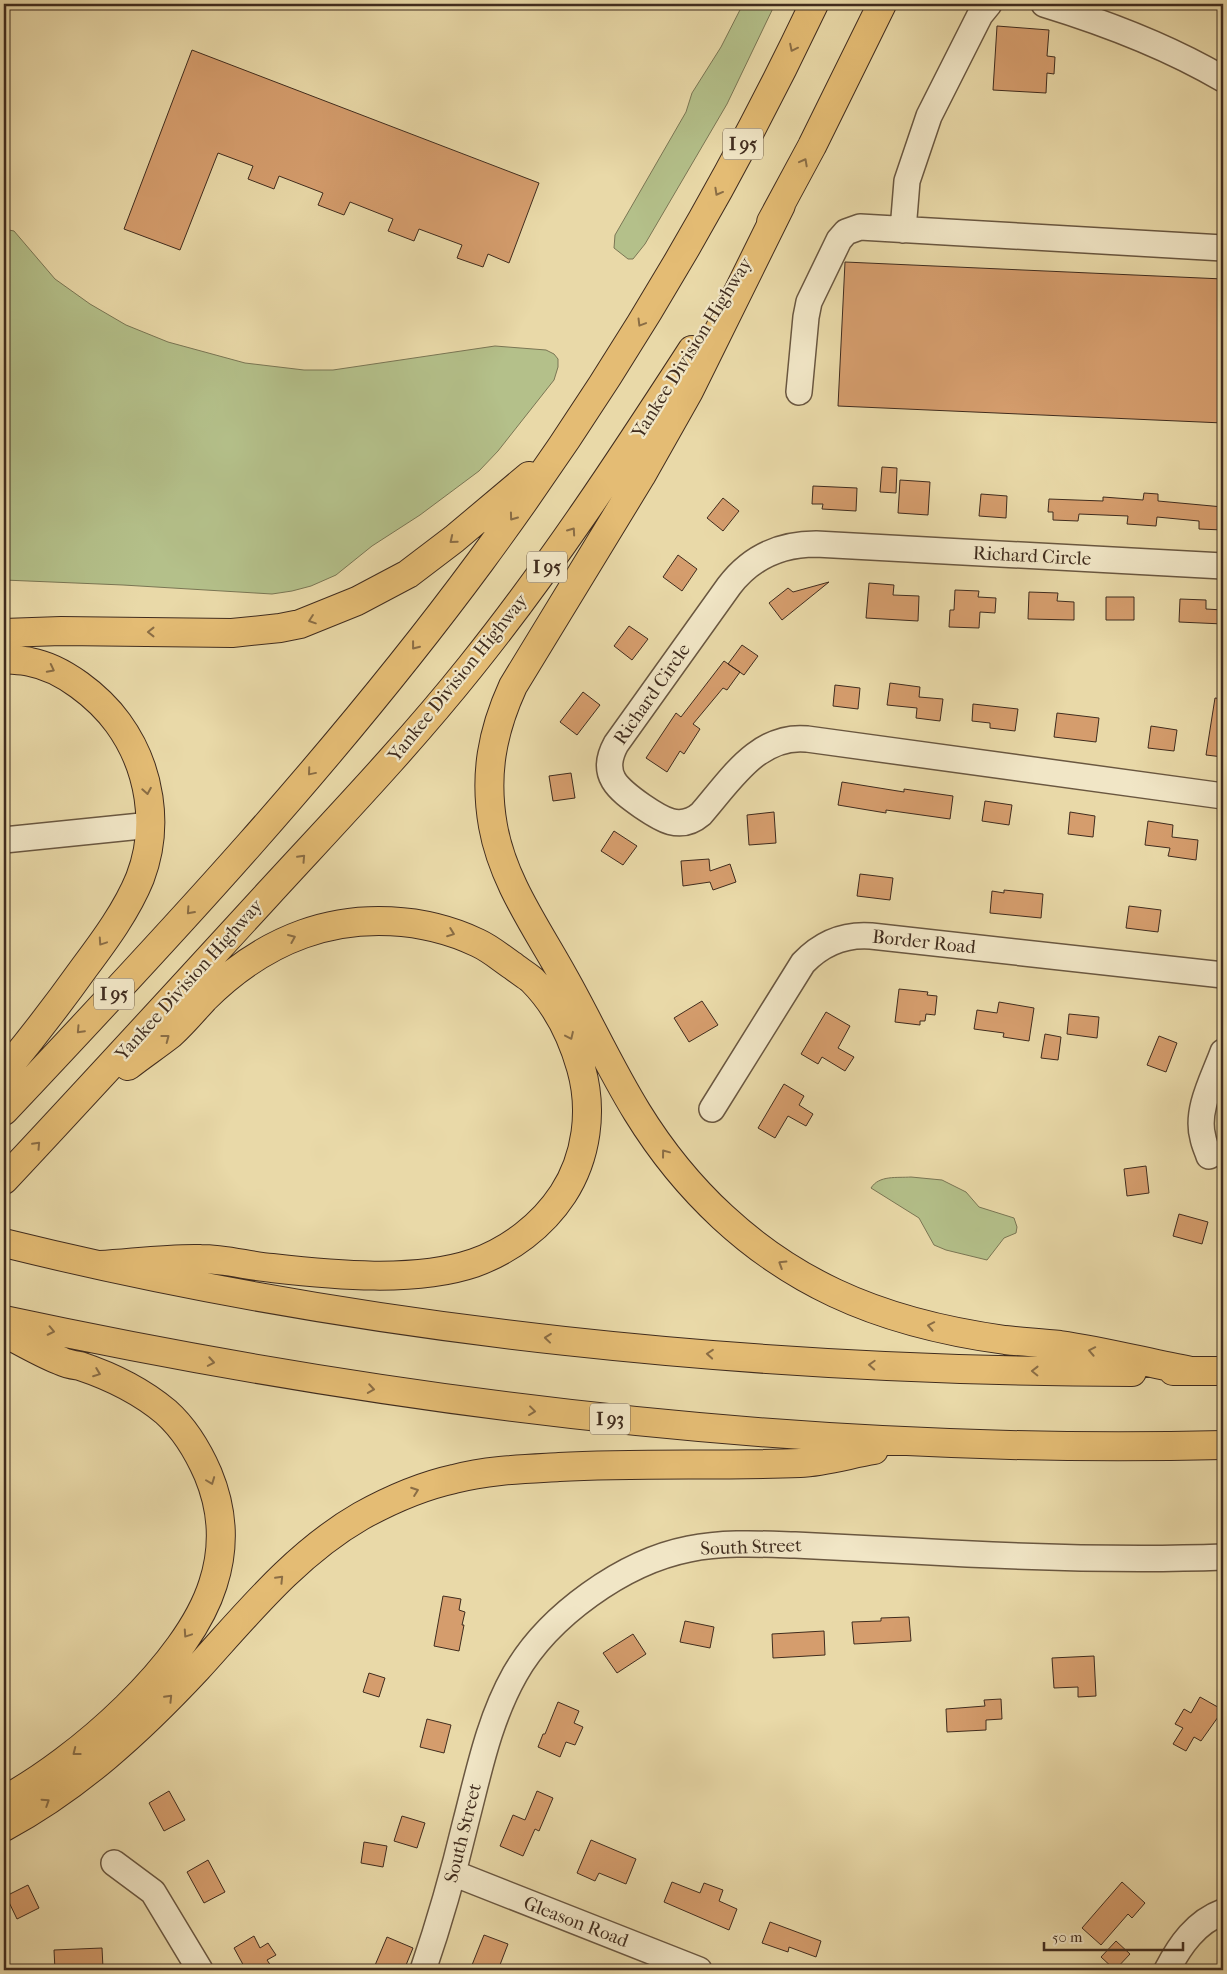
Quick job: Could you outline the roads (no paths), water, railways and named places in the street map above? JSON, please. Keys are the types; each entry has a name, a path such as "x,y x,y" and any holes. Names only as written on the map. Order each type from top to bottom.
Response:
{"highway":[{"name":"I 95","path":"4,1111 178,924 348,729 438,617 491,546 557,453 631,340 700,224 764,106 814,4"},
{"name":"Yankee Division Highway","path":"4,1180 428,719 471,667 555,557 710,322 781,205 821,129 882,4"},
{"path":"781,205 689,391 641,476 513,686 503,708 492,746 489,795 494,828 505,866 531,919 635,1109 658,1144 684,1178 743,1236 795,1272 834,1293 887,1314 923,1324 1002,1339 1061,1345 1191,1371"},
{"path":"4,633 51,631 232,632 280,628 315,619 357,601 408,574 454,539 557,453"},
{"path":"4,659 30,662 44,666 86,688 103,704 128,738 144,773 149,796 150,825 148,848 143,870 124,907 75,981 4,1072"},
{"path":"71,1109 172,1033 226,978 248,960 269,948 303,934 334,925 365,921 420,925 441,929 477,942 494,952 531,979 547,997 570,1035 584,1076 588,1112 585,1135 578,1163 567,1188 540,1223 509,1247 474,1263 439,1271 400,1274 292,1270 202,1259 100,1265"},
{"path":"4,1243 100,1265 347,1311 614,1346 803,1361 938,1368 1071,1372 1223,1371"},
{"name":"I 93","path":"4,1320 132,1347 256,1370 457,1401 593,1417 689,1426 922,1441 1086,1446 1223,1445"},
{"path":"4,1333 61,1361 116,1381 152,1402 166,1413 179,1426 197,1451 206,1470 219,1508 222,1536 217,1568 210,1594 198,1618 172,1656 121,1712 82,1747 48,1773 4,1799"},
{"path":"4,1827 76,1782 118,1747 163,1704 263,1597 304,1557 341,1528 398,1498 454,1478 514,1470 593,1465 802,1463 922,1441"}],"street":[{"path":"903,230 907,181 929,116 980,15 989,4"},
{"path":"1044,4 1119,28 1223,79"},
{"path":"799,392 807,309 839,240 846,232 855,228 1223,248"},
{"name":"Richard Circle","path":"1223,566 816,544 776,549 752,562 733,580 616,744 610,766 613,780 621,791 660,819 677,823 690,821 701,814 756,753 770,745 790,739 807,739 1223,796"},
{"path":"4,840 150,825"},
{"name":"Border Road","path":"712,1109 803,963 819,949 839,939 860,935 871,936 1223,976"},
{"path":"1209,1156 1202,1137 1202,1118 1204,1105 1223,1052"},
{"name":"South Street","path":"423,1970 453,1874 482,1757 497,1712 516,1672 543,1636 584,1599 612,1580 663,1556 688,1549 746,1543 1016,1556 1223,1557"},
{"path":"114,1863 153,1892 200,1970"},
{"name":"Gleason Road","path":"453,1874 699,1970"},
{"path":"1167,1970 1173,1957 1193,1931 1208,1919 1223,1912"}]}
